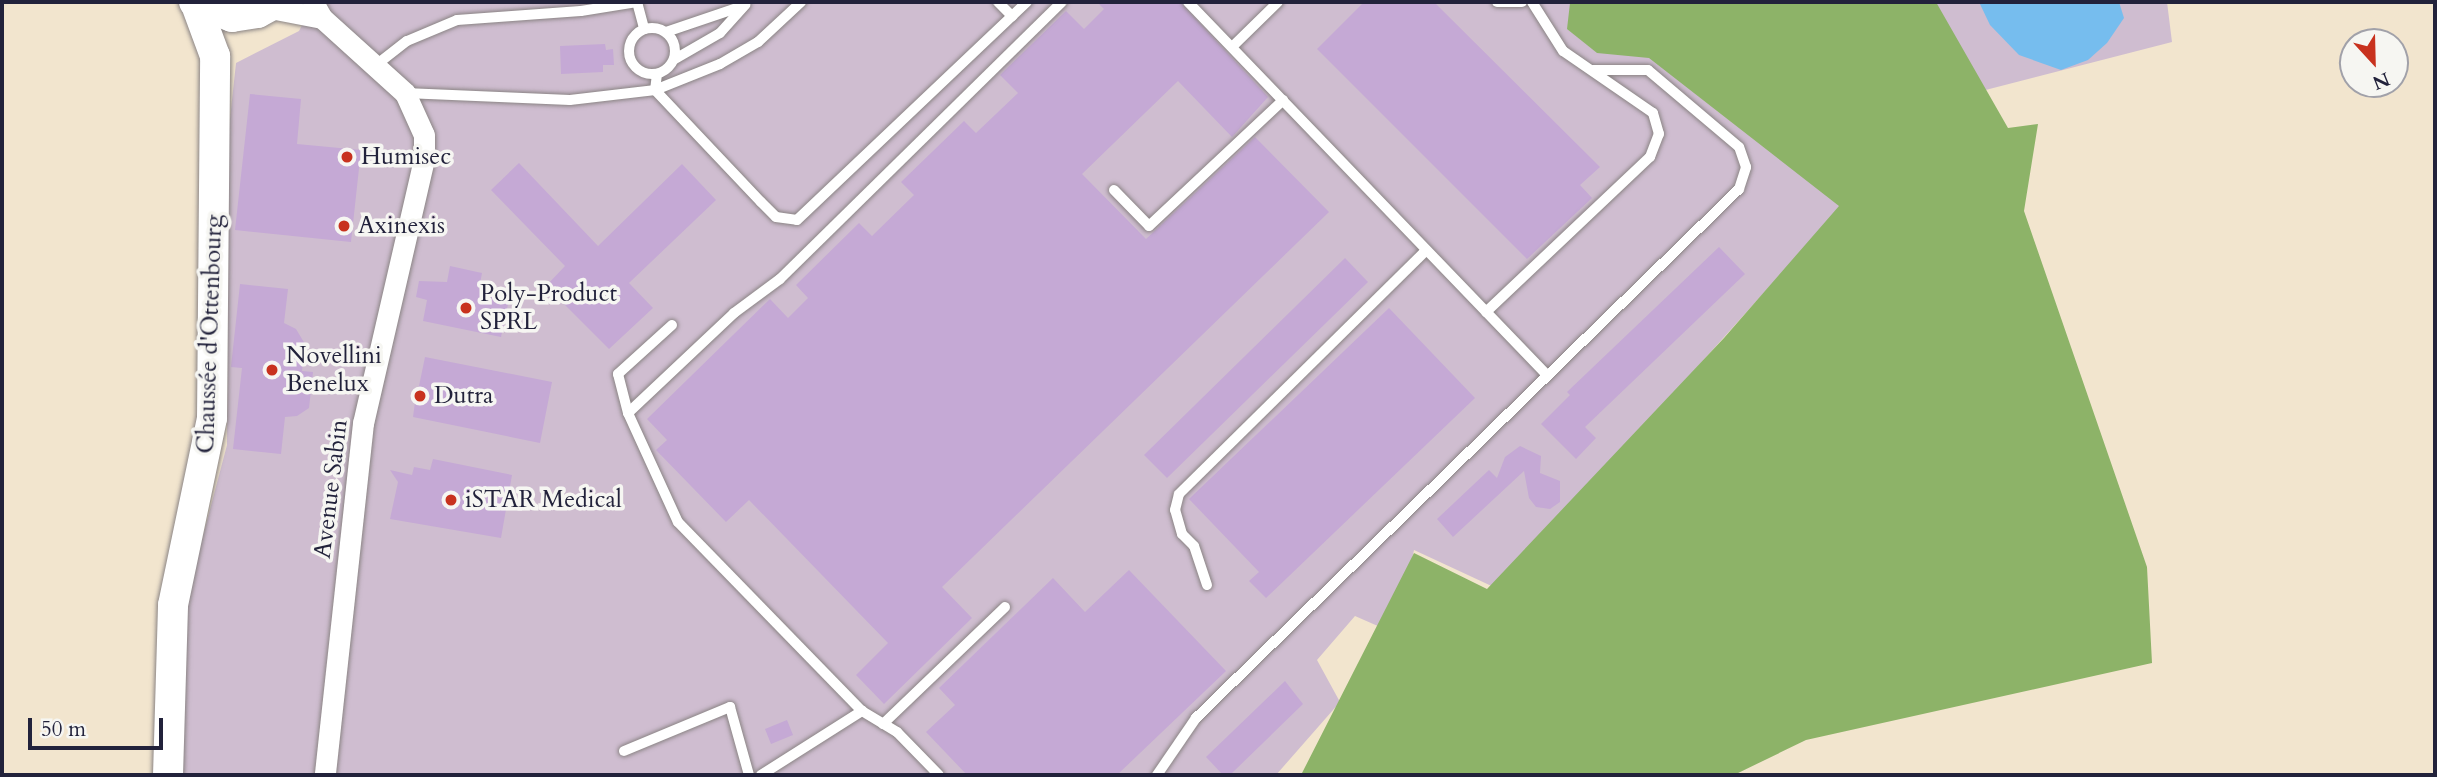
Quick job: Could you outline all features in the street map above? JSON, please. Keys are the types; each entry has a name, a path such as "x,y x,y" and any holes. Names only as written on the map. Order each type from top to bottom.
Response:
{"street":[{"name":"Chaussée d'Ottenbourg","path":"195,2 219,15 264,9"},
{"name":"Chaussée d'Ottenbourg","path":"168,775 173,606 212,418 215,56 195,2"},
{"path":"215,56 264,9 318,10 405,93"},
{"name":"Avenue Sabin","path":"325,775 363,423 424,159 425,135 405,93"}],"lane":[{"path":"376,65 407,41 457,20 637,2 644,29"},
{"path":"405,93 569,100 655,90 720,64 758,42 801,2"},
{"path":"999,2 1012,16"},
{"path":"655,90 776,217 797,220 1027,2"},
{"path":"628,413 734,313 780,279 1062,2"},
{"path":"1188,2 1547,375"},
{"path":"1232,47 1278,2"},
{"path":"1497,2 1522,2"},
{"path":"1486,312 1650,157 1659,134 1653,113 1563,51 1532,2"},
{"path":"644,29 666,32 745,5 720,33 674,59 657,74 655,90"},
{"path":"644,29 629,44 630,61 641,72 657,74"},
{"path":"666,32 674,44 674,59"},
{"path":"1157,775 1196,718 1547,375 1725,208 1739,189 1746,167 1739,148 1648,70 1593,70"},
{"path":"1114,190 1149,226 1283,100"},
{"path":"1207,585 1175,510 1179,494 1426,250"},
{"path":"672,325 618,374 628,413 678,522 862,711 884,724 939,775"},
{"path":"884,724 1004,607"},
{"path":"624,751 730,707 749,775"},
{"path":"761,775 862,711"}],"shaded area":[{"path":"314,2 2167,2 2172,42 1970,94 1840,208 1498,589 1414,550 1396,634 1355,616 1317,660 1340,702 1276,775 182,775 179,627 227,445 229,128 236,63 299,31"}],"green space":[{"path":"1936,2 2008,128 2038,124 2024,211 2147,567 2152,663 1806,740 1734,775 1301,775 1414,553 1487,589 1724,338 1839,206 1649,58 1597,53 1567,29 1570,3"}],"water":[{"path":"1979,2 2119,2 2124,18 2107,43 2088,60 2061,70 2019,55 1990,25"}],"building":[{"path":"1097,2 1180,2 1268,97 1232,137 1178,81 1082,174 1146,239 1255,137 1329,212 942,587 972,618 884,704 856,675 888,643 749,500 726,522 656,450 667,440 647,419 770,299 788,318 808,298 796,285 859,223 872,236 914,195 901,182 964,121 976,133 1018,93 1000,75 1066,11 1084,29 1104,9"},
{"path":"1364,2 1434,2 1600,167 1580,185 1592,198 1527,259 1317,49"},
{"path":"605,44 606,50 613,49 614,65 603,65 603,72 561,74 560,46"},
{"path":"250,94 301,99 297,144 361,150 351,242 235,230"},
{"path":"519,163 598,246 682,164 716,200 629,283 653,308 609,349 546,286 565,266 491,190"},
{"path":"1719,247 1745,274 1585,427 1596,438 1576,459 1541,424 1570,395 1567,392"},
{"path":"1345,258 1368,282 1167,478 1144,455"},
{"name":"Poly-Product SPRL","path":"450,266 482,273 479,289 510,295 501,337 423,321 427,300 416,297 419,281 447,282"},
{"name":"Novellini Benelux","path":"240,284 288,289 284,323 296,329 305,344 302,371 313,372 309,408 297,416 285,417 281,454 233,449 242,368 231,367"},
{"path":"1389,308 1475,398 1266,598 1249,581 1259,572 1189,499"},
{"path":"425,357 552,382 540,443 413,417 415,402 411,394 419,386"},
{"path":"1520,446 1541,456 1540,473 1560,481 1560,502 1550,509 1536,507 1529,498 1524,471 1453,537 1437,519 1489,470 1497,478 1505,457"},
{"name":"iSTAR Medical","path":"433,459 512,475 501,538 390,519 398,482 390,470 412,475 414,467 430,470"},
{"path":"1129,570 1226,671 1117,775 967,775 926,732 955,705 939,688 1053,578 1085,612"},
{"path":"1285,681 1303,704 1230,775 1223,775 1206,757"},
{"path":"787,720 793,735 771,744 765,729"}],"place":[{"name":"Humisec","path":"347,157"},
{"name":"Axinexis","path":"344,226"},
{"name":"Poly-Product SPRL","path":"466,308"},
{"name":"Novellini Benelux","path":"272,370"},
{"name":"Dutra","path":"420,396"},
{"name":"iSTAR Medical","path":"451,500"}]}
